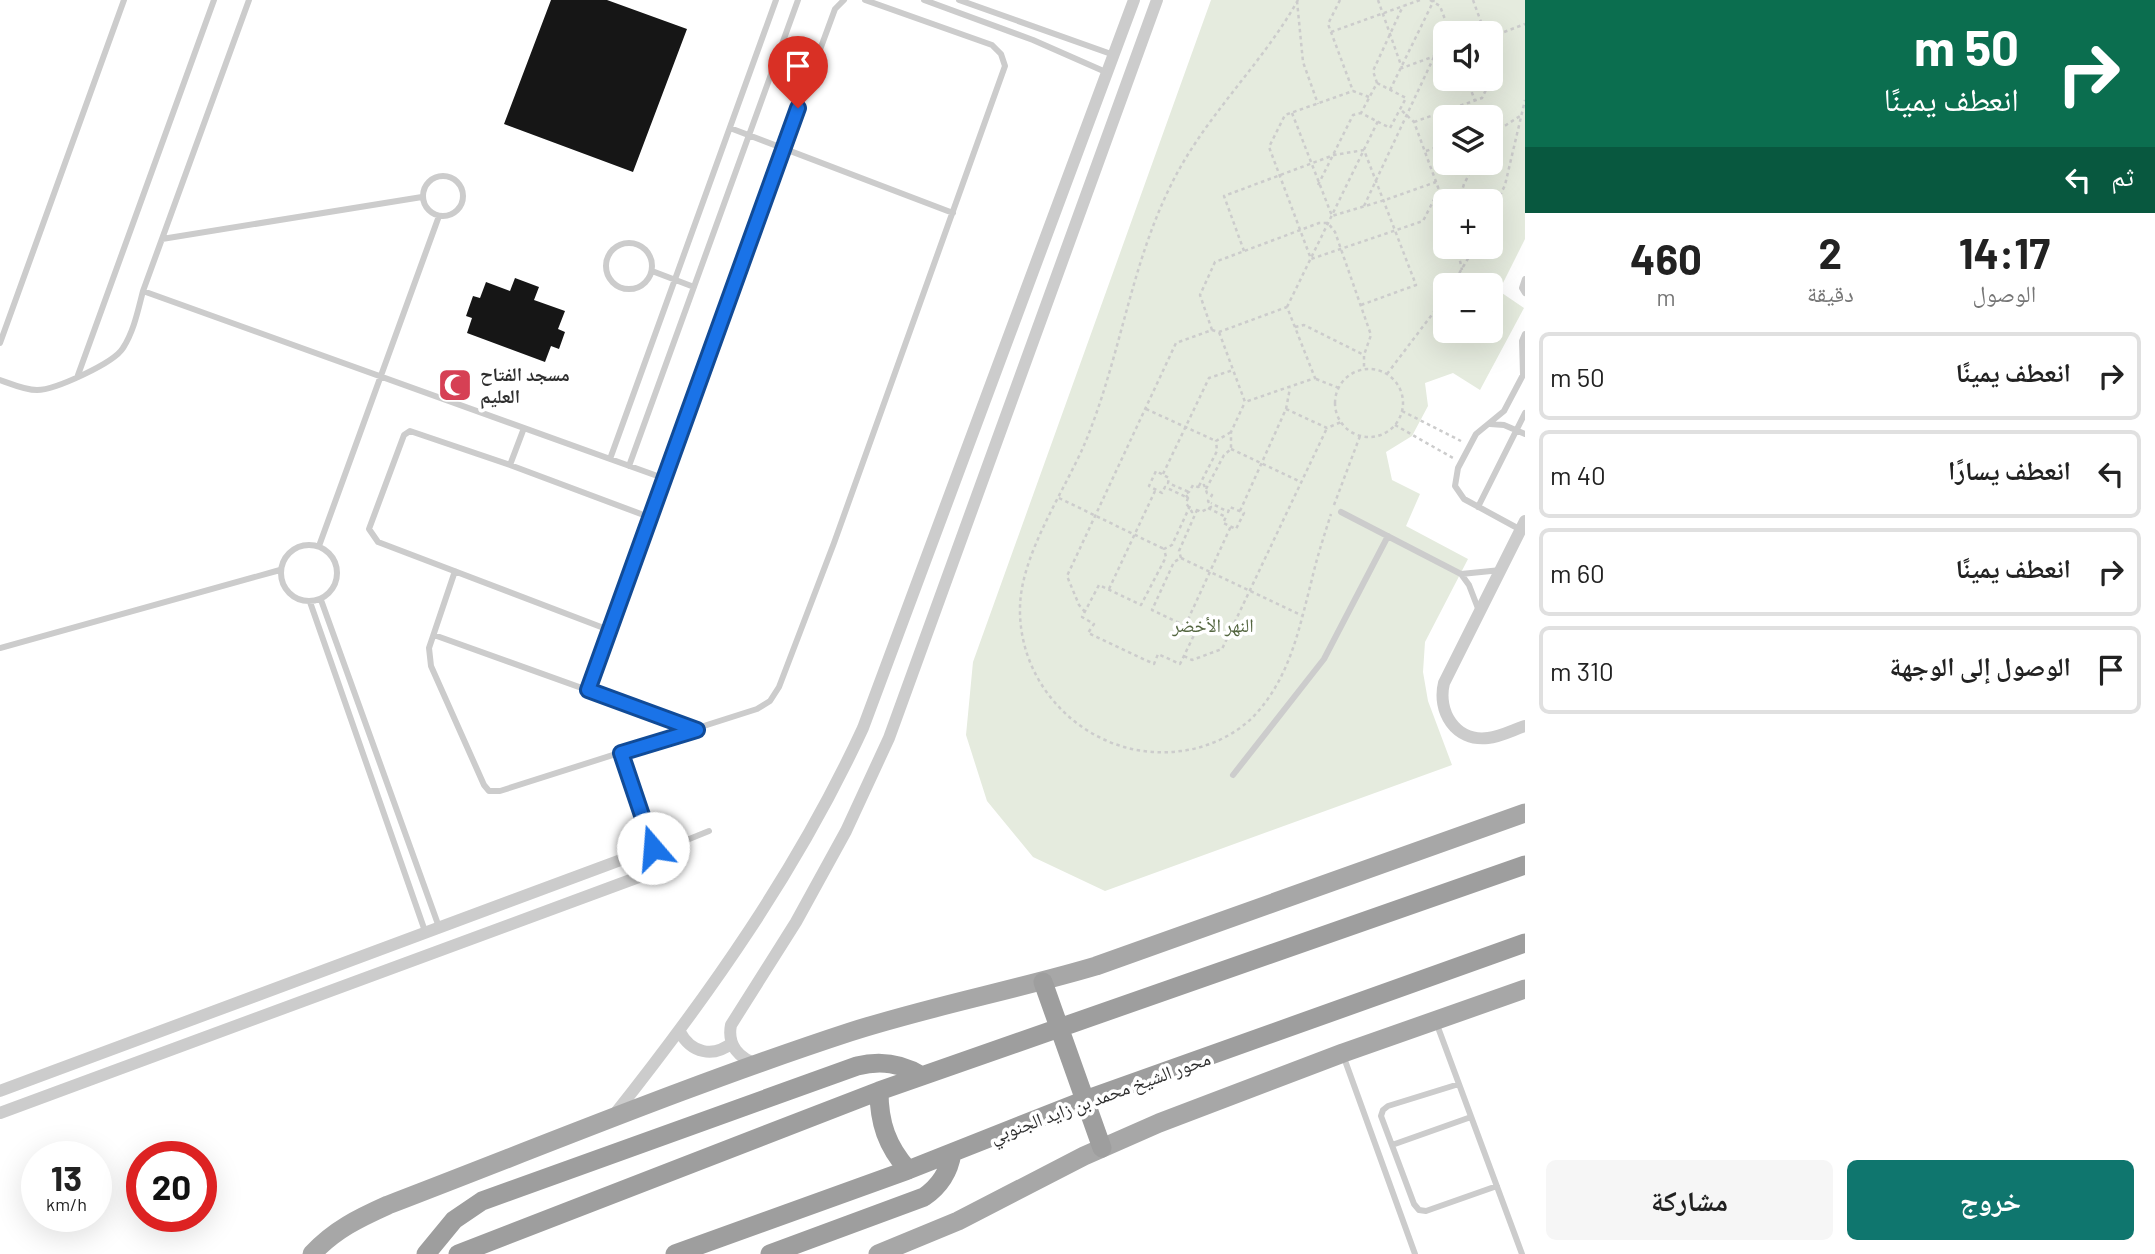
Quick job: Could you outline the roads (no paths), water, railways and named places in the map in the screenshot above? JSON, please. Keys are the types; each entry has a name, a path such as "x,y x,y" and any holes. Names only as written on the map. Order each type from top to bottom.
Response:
{"highway":[{"path":"467,1252 879,1091 1525,865"},
{"name":"محور الشيخ محمد بن زايد الجنوبي","path":"675,1254 908,1170 1085,1100 1525,943"},
{"path":"1043,982 1102,1148"},
{"path":"426,1254 454,1220 482,1201 844,1070 868,1063 890,1063 901,1065 922,1076"},
{"path":"879,1091 879,1108 885,1133 897,1157 908,1170"},
{"path":"770,1254 924,1197 942,1181 951,1163 952,1153"}],"main road":[{"path":"312,1254 328,1237 380,1209 758,1064 925,1010 1043,982 1096,966 1525,813"},
{"path":"878,1254 958,1221 1102,1148 1160,1123 1343,1053 1525,989"}],"street":[{"path":"610,1120 680,1032 723,972 836,784 863,728 1134,0"},
{"path":"758,1064 742,1057 732,1043 731,1025 803,911 846,831 889,738 1157,0"},
{"path":"1523,526 1441,693 1445,714 1458,730 1477,738 1498,736 1525,726"},
{"path":"0,1091 657,849 666,859 663,867 0,1113"},
{"path":"236,1004 242,1023"},
{"path":"680,1032 689,1044 703,1051 718,1051 732,1043"}],"lane":[{"path":"0,343 124,0"},
{"path":"78,375 214,0"},
{"path":"0,380 38,390 52,387 114,359 123,349 249,0"},
{"path":"610,459 776,0"},
{"path":"629,466 798,0"},
{"path":"588,690 783,148 835,9 844,0"},
{"path":"455,571 429,648 431,666 489,791 500,791 697,730 757,709 770,701 779,687 1004,75 1005,66 1001,54 992,45 865,0"},
{"path":"925,0 1033,40 1108,73"},
{"path":"959,0 1114,55"},
{"path":"730,128 953,213"},
{"path":"447,176 461,187 461,205 456,212 448,216 439,216 430,213 422,197 429,181 447,176"},
{"path":"162,239 422,197"},
{"path":"319,546 439,216"},
{"path":"627,243 638,244 647,250 652,260 652,271 647,281 638,287 625,288 614,284 608,274 610,252 627,243"},
{"path":"652,271 694,286"},
{"path":"1525,279 1522,288 1525,293"},
{"path":"143,291 663,478"},
{"path":"1523,526 1464,499 1455,486 1455,476 1476,434 1504,411 1523,375 1522,341 1525,334"},
{"path":"1478,507 1525,413"},
{"path":"1488,424 1501,424 1525,434"},
{"path":"510,465 524,428"},
{"path":"609,630 378,542 369,529 404,435 410,431 649,517"},
{"path":"1341,512 1461,574 1469,585 1480,613"},
{"path":"1233,775 1324,659 1388,536"},
{"path":"306,545 319,546 330,554 337,565 337,579 332,592 321,600 298,600 288,593 282,582 281,570 285,558 294,549 306,545"},
{"path":"0,648 281,570"},
{"path":"1461,574 1501,570"},
{"path":"321,600 440,929"},
{"path":"310,602 426,934"},
{"path":"434,635 697,730"},
{"path":"621,753 657,849 709,831"},
{"path":"1435,1020 1521,1252"},
{"path":"1343,1053 1415,1254"},
{"path":"1459,1084 1385,1107 1381,1116 1392,1146 1414,1204 1419,1210 1426,1211 1497,1186"},
{"path":"1392,1146 1471,1117"}],"place":[{"name":"مسجد الفتاح العليم","path":"455,385"}],"park label":[{"name":"النهر الأخضر","path":"1213,625"}]}
